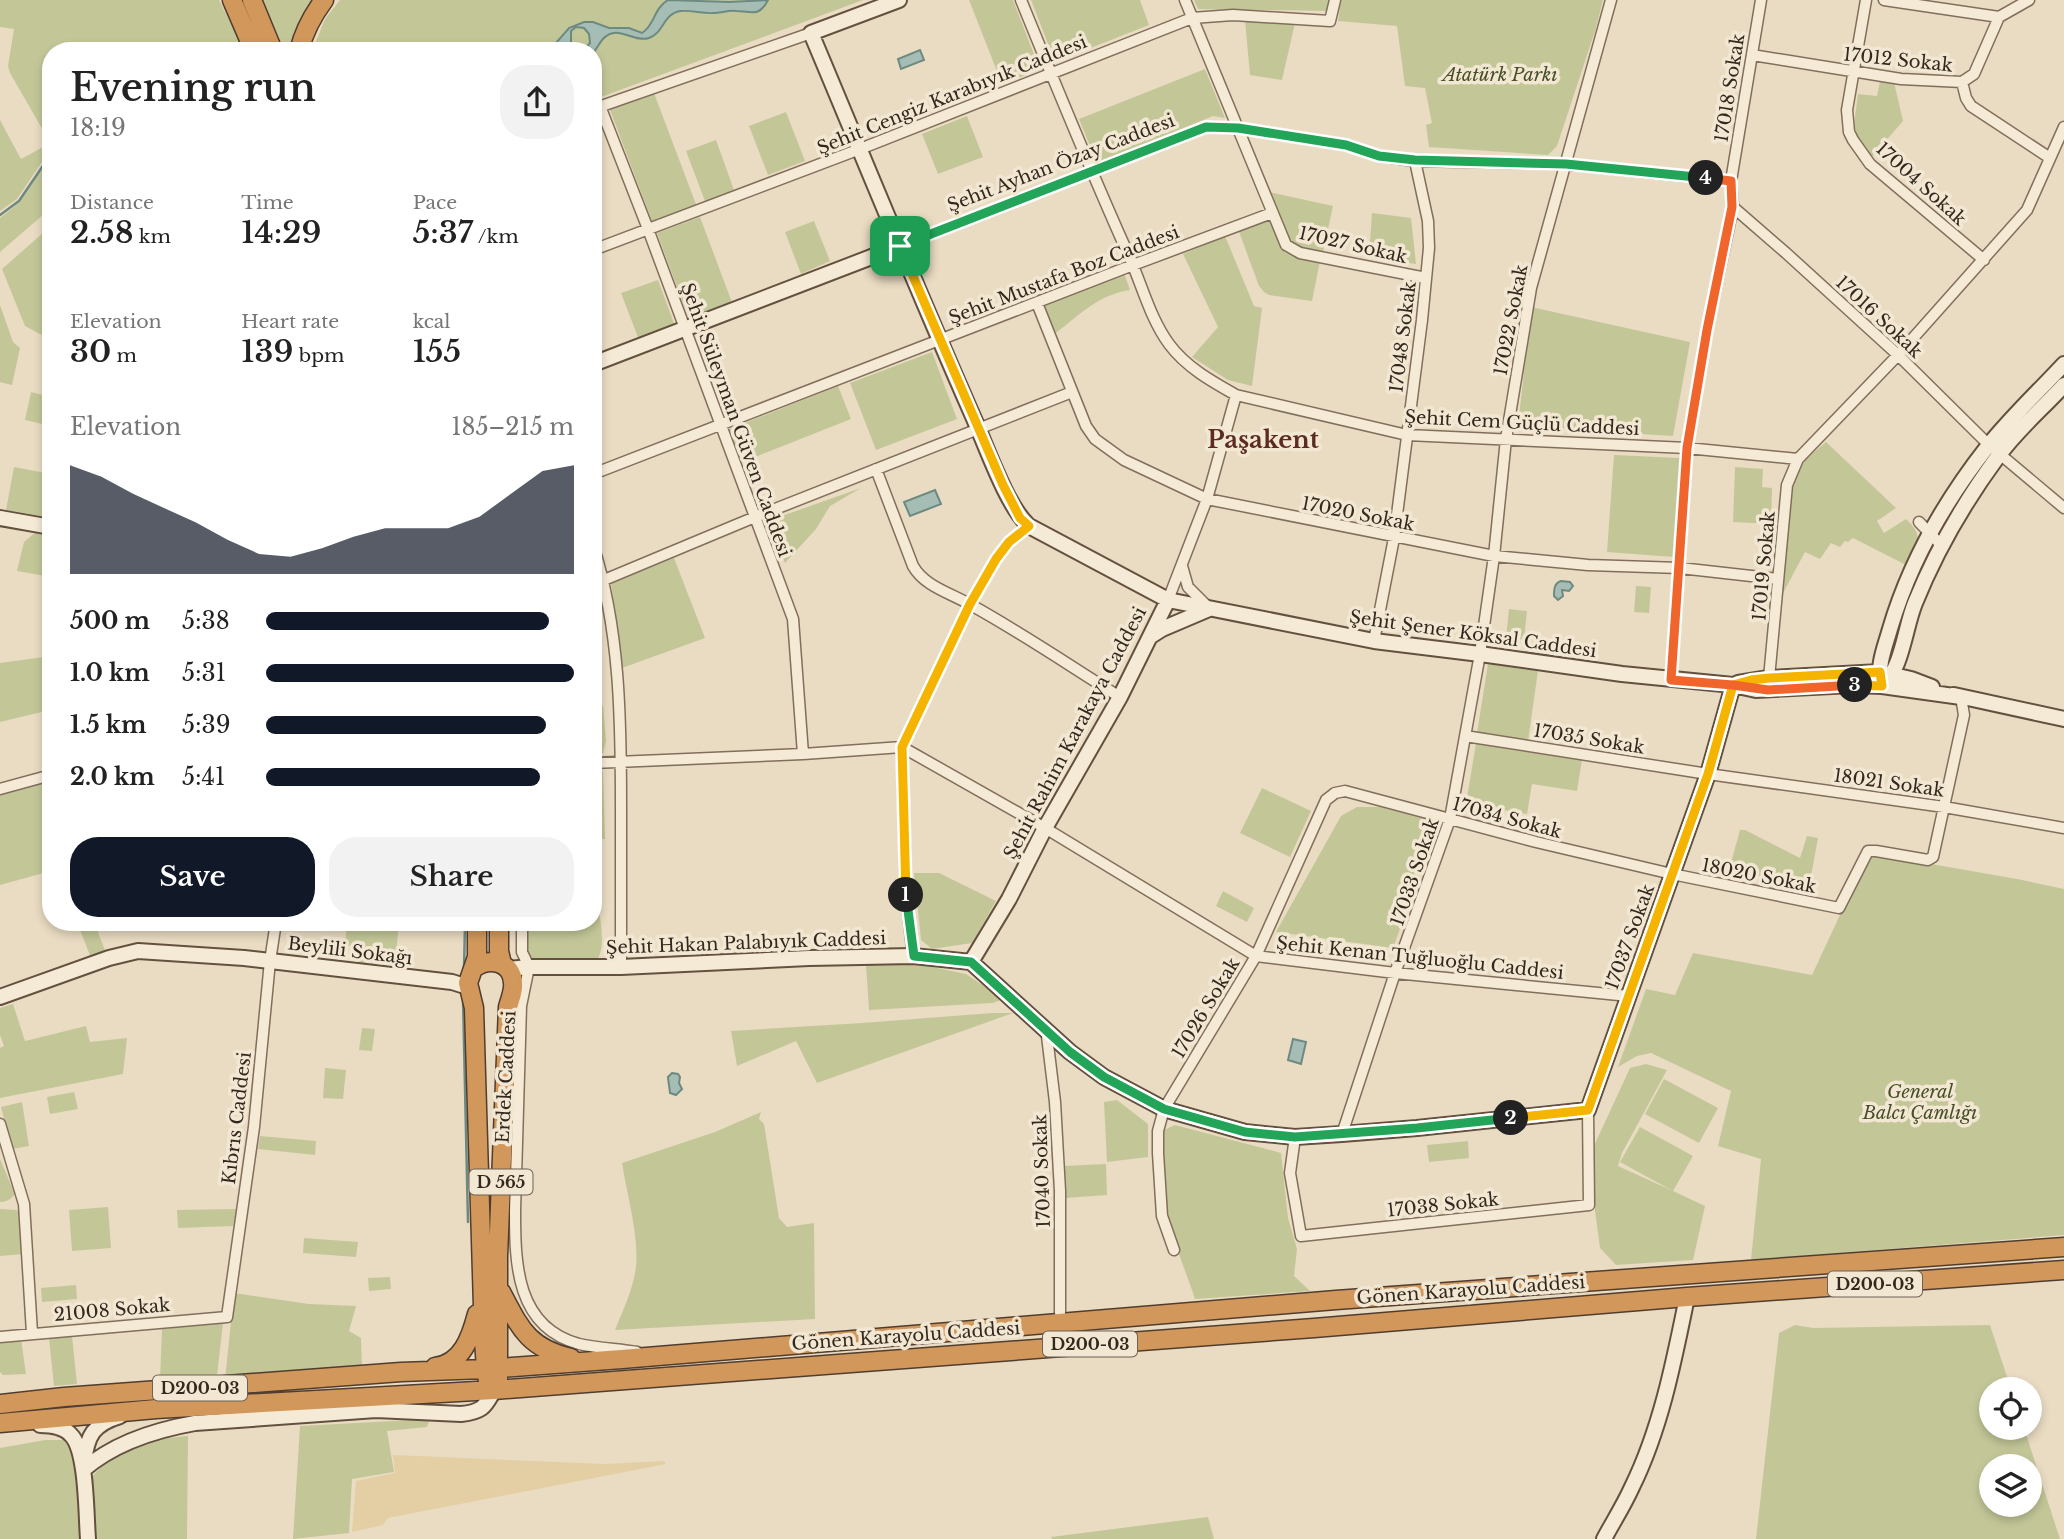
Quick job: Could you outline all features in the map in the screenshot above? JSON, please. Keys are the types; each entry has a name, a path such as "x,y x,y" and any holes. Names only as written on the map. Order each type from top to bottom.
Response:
{"highway":[{"path":"232,0 250,11 268,42"},
{"path":"301,42 303,33 324,0"},
{"path":"250,11 253,42"},
{"name":"Erdek Caddesi","path":"477,931 477,957 467,982 474,1007 480,1146 491,1289 492,1369"},
{"name":"Erdek Caddesi","path":"491,1289 501,1182 508,1007 514,974 499,951 499,931"},
{"path":"467,982 488,961 514,974"},
{"name":"Erdek Caddesi","path":"467,982 478,1003 492,1007 499,1005 514,974"},
{"name":"Gönen Karayolu Caddesi","path":"0,1404 401,1372 492,1369 669,1356 1251,1308 2064,1247"},
{"path":"1687,1297 1689,1288 1698,1282 1869,1268 1911,1258"},
{"path":"1251,1308 1297,1295 1615,1269 1726,1264 1763,1269"},
{"name":"Gönen Karayolu Caddesi","path":"0,1424 156,1409 494,1390 2064,1270"},
{"path":"1665,1276 1685,1281 1687,1297"},
{"path":"491,1289 520,1328 537,1344 555,1354 595,1361"},
{"path":"401,1372 442,1366 453,1361 472,1335 491,1289"},
{"name":"D 565","path":"492,1369 498,1379 494,1390"}],"main road":[{"path":"811,33 899,0"},
{"name":"Şehit Şener Köksal Caddesi","path":"811,33 939,340 1013,504 1020,518 1029,526 1168,600 1374,641 1768,690 1852,685 1885,678"},
{"name":"Şehit Ayhan Özay Caddesi","path":"602,361 900,246"},
{"path":"1885,678 1882,659 1924,527 1994,449 2064,364"},
{"path":"1885,678 1941,545 1994,449 2064,385"},
{"path":"0,518 42,525"},
{"name":"Şehit Rahim Karakaya Caddesi","path":"971,962 1009,900 1045,828 1120,697 1168,600"},
{"path":"1150,637 1210,608"},
{"name":"Şehit Şener Köksal Caddesi","path":"1733,685 1769,678 1885,678"},
{"path":"1885,678 2064,719"},
{"name":"17037 Sokak","path":"1588,1110 1708,774 1733,685"},
{"name":"Beylili Sokağı","path":"0,997 109,958 138,951 270,961 467,982"},
{"name":"Şehit Hakan Palabıyık Caddesi","path":"514,974 809,958 914,956 971,962"},
{"path":"971,962 1070,1052 1104,1077 1164,1109 1245,1132 1295,1137 1342,1134 1588,1110"},
{"path":"1604,1539 1632,1488 1653,1435 1687,1297"},
{"path":"83,1470 114,1449 169,1428 223,1420 376,1410 472,1413 481,1409 491,1398 506,1375 518,1371 622,1359"},
{"path":"83,1470 86,1447 94,1429 111,1419 156,1409"},
{"path":"0,1424 48,1425 69,1432 77,1444 83,1470 88,1539"}],"street":[{"name":"Şehit Cem Güçlü Caddesi","path":"1021,0 1155,320 1180,358 1236,395 1407,435 1687,448 1798,459"},
{"name":"17027 Sokak","path":"1185,0 1283,240 1289,248 1426,278"},
{"name":"Şehit Cengiz Karabıyık Caddesi","path":"602,247 860,149 1192,18 1233,15 1331,21 1335,0"},
{"name":"17022 Sokak","path":"1480,654 1494,556 1506,439 1531,288 1611,0"},
{"name":"17018 Sokak","path":"1671,680 1687,448 1732,207 1731,181 1761,0"},
{"name":"17004 Sokak","path":"1866,0 1847,110 1853,140 1870,164 1984,260"},
{"path":"1884,0 2000,17"},
{"path":"1962,82 1974,74 2000,17 2029,0"},
{"path":"602,105 811,33"},
{"name":"17012 Sokak","path":"1752,55 1901,79 1962,82 1971,106 2050,158"},
{"name":"Şehit Süleyman Güven Caddesi","path":"602,119 648,229 793,619 803,754"},
{"name":"Şehit Ayhan Özay Caddesi","path":"900,246 1206,127 1238,128 1346,145 1379,156 1415,160 1566,164 1731,181"},
{"path":"1798,459 1898,355 2027,210 2064,127"},
{"name":"17048 Sokak","path":"1407,435 1429,248 1428,221 1415,160"},
{"name":"17016 Sokak","path":"1732,207 1898,355 1994,449 2064,508"},
{"name":"Şehit Mustafa Boz Caddesi","path":"602,471 1272,213"},
{"name":"17020 Sokak","path":"1037,303 1072,393 1095,439 1124,460 1207,499 1494,556 1588,565 1680,568 1778,579"},
{"path":"604,580 755,517 1072,393"},
{"name":"Şehit Rahim Karakaya Caddesi","path":"1168,600 1207,499 1236,395"},
{"path":"1374,641 1394,538 1407,435"},
{"name":"17019 Sokak","path":"1769,678 1787,485 1798,459"},
{"path":"876,469 916,572 930,584 970,604 1120,697"},
{"path":"914,956 906,896 902,747 970,604 996,559 1009,542 1029,526"},
{"path":"1924,527 1941,545"},
{"path":"1182,565 1188,587 1210,608"},
{"path":"602,574 619,684 621,967"},
{"name":"17033 Sokak","path":"1342,1134 1450,819 1480,654"},
{"path":"1944,807 1964,715 1961,697"},
{"path":"1964,715 1979,701"},
{"name":"17035 Sokak","path":"1465,736 1708,774"},
{"path":"602,763 902,747"},
{"name":"Şehit Kenan Tuğluoğlu Caddesi","path":"902,747 1045,828 1256,956 1629,996"},
{"name":"18021 Sokak","path":"1708,774 1944,807 2064,828"},
{"path":"0,789 42,777"},
{"name":"17034 Sokak","path":"1335,793 1345,791 1672,874"},
{"name":"17026 Sokak","path":"1174,1250 1162,1216 1158,1165 1158,1131 1164,1109 1256,956 1326,800 1335,793"},
{"name":"18020 Sokak","path":"1672,874 1839,908 1868,851 1932,859 1944,807"},
{"name":"Kıbrıs Caddesi","path":"227,1317 254,1127 275,931"},
{"path":"522,931 522,951 514,974 521,1006 515,1220 523,1293 539,1319 570,1341 669,1356"},
{"name":"17040 Sokak","path":"1046,1028 1058,1153 1060,1313"},
{"name":"17037 Sokak","path":"1588,1110 1589,1205"},
{"path":"0,1124 24,1204 32,1333"},
{"name":"17038 Sokak","path":"1295,1137 1290,1172 1301,1236 1589,1205"},
{"name":"21008 Sokak","path":"0,1337 227,1317"}],"green space":[{"path":"0,0 219,0 240,42 42,42 42,129 8,66 14,29 0,27"},
{"path":"262,0 315,0 297,42 277,42"},
{"path":"340,0 863,0 602,97 602,42 316,42 325,19"},
{"path":"969,0 1013,0 1040,70 1002,84"},
{"path":"1031,0 1140,0 1149,25 1055,62"},
{"path":"1194,0 1330,0 1327,11 1198,9"},
{"name":"Atatürk Parkı","path":"1341,0 1603,0 1557,146 1548,155 1429,147 1426,125 1432,123 1425,88 1405,86 1397,26 1338,21"},
{"path":"1245,20 1295,23 1282,80 1250,75"},
{"path":"1205,69 1225,118 1213,116 1097,163 1079,119"},
{"path":"1880,81 1894,82 1903,121 1870,159 1856,134 1855,114 1858,94 1877,96"},
{"path":"654,93 697,207 653,224 610,110"},
{"path":"786,112 805,161 768,175 749,126"},
{"path":"967,116 983,157 938,174 922,134"},
{"path":"0,120 21,159 42,148 42,162 17,199 0,211"},
{"path":"716,140 734,190 705,201 686,151"},
{"path":"42,169 42,216 0,252 0,218 20,202"},
{"path":"1269,192 1333,206 1323,252 1301,247 1287,238"},
{"path":"1372,213 1411,218 1416,264 1369,257"},
{"path":"700,217 733,305 690,322 657,233"},
{"path":"1269,219 1285,253 1320,261 1312,301 1269,295 1259,286 1238,229"},
{"path":"814,221 830,261 801,274 785,232"},
{"path":"42,234 42,335 25,326 2,269"},
{"path":"1225,236 1254,306 1262,308 1252,386 1228,380 1192,357 1218,327 1183,254"},
{"path":"1124,273 1130,290 1099,301 1056,333 1043,304"},
{"path":"658,280 675,326 639,340 621,293"},
{"path":"0,305 13,342 20,348 12,385 0,382"},
{"path":"1531,307 1690,342 1673,436 1518,426"},
{"path":"932,352 957,419 876,450 850,383"},
{"path":"838,386 851,419 740,463 727,430"},
{"path":"31,392 42,395 42,424 25,420"},
{"path":"1826,442 1896,508 1877,521 1884,533 1906,519 1916,531 1917,546 1908,566 1853,538 1840,547 1831,543 1820,559 1805,552 1782,595 1779,594 1783,545 1787,509 1795,477 1802,465"},
{"path":"1614,455 1680,458 1674,557 1607,552"},
{"path":"14,467 42,472 42,516 6,510"},
{"path":"1735,467 1763,469 1762,487 1772,488 1771,524 1733,522"},
{"path":"861,488 830,506 816,529 785,563 765,522"},
{"path":"36,532 42,533 42,575 17,571 24,542"},
{"path":"674,558 705,638 622,668 611,583"},
{"path":"1636,586 1651,587 1649,613 1634,612"},
{"path":"1509,609 1527,611 1524,640 1506,638"},
{"path":"42,657 42,712 0,722 0,663"},
{"path":"1488,664 1538,671 1528,741 1477,733"},
{"path":"602,706 606,741 602,753"},
{"path":"1476,743 1582,760 1577,791 1532,784 1527,814 1466,804"},
{"path":"603,771 605,839 602,839"},
{"path":"42,784 42,873 0,885 0,795"},
{"path":"1262,788 1311,811 1290,857 1240,833"},
{"path":"1357,807 1380,807 1441,817 1393,948 1276,932 1341,816"},
{"path":"1740,830 1745,830 1800,858 1807,836 1818,838 1809,887 1729,870"},
{"name":"General Balcı Çamlığı","path":"1874,854 2064,889 2064,1235 1751,1260 1761,1159 1718,1146 1731,1091 1651,1053 1637,1056 1618,1067 1646,989 1675,995 1693,953 1812,975 1866,859"},
{"path":"914,873 939,873 996,901 972,943 932,949 921,940"},
{"path":"1223,891 1254,908 1247,922 1216,906"},
{"path":"80,931 97,931 106,953 91,958"},
{"path":"346,931 398,931 395,967 353,963 355,946 345,945"},
{"path":"524,931 601,931 601,950 596,962 531,965 524,951"},
{"path":"918,964 966,974 1003,999 993,1003 869,1010 866,965"},
{"path":"13,1004 25,1041 86,1026 90,1042 127,1038 123,1074 0,1098 0,1048 4,1046 0,1035 0,1008"},
{"path":"1013,1013 817,1083 796,1041 737,1066 731,1031 862,1023"},
{"path":"362,1028 375,1029 372,1051 359,1050"},
{"path":"1646,1064 1667,1070 1622,1153 1618,1166 1705,1206 1693,1260 1616,1265 1600,1248 1593,1196 1593,1148 1630,1068"},
{"path":"325,1068 346,1070 343,1099 323,1098"},
{"path":"1664,1079 1718,1108 1699,1143 1645,1114"},
{"path":"74,1092 78,1109 50,1114 47,1097"},
{"path":"1117,1100 1148,1124 1148,1157 1107,1162 1104,1102"},
{"path":"22,1102 29,1146 12,1149 1,1107"},
{"path":"761,1112 759,1119 764,1124 779,1218 787,1227 814,1223 815,1319 615,1330 630,1292 636,1267 634,1228 622,1163 715,1132"},
{"path":"1175,1125 1281,1153 1288,1218 1297,1249 1294,1276 1310,1291 1195,1299 1172,1232 1165,1188 1164,1130"},
{"path":"1640,1127 1693,1156 1673,1191 1620,1162"},
{"path":"260,1136 316,1141 315,1155 258,1149"},
{"path":"1468,1141 1469,1158 1429,1162 1427,1145"},
{"path":"0,1159 15,1194 9,1200 0,1202"},
{"path":"1106,1164 1107,1195 1066,1198 1064,1166"},
{"path":"108,1207 111,1248 72,1251 69,1210"},
{"path":"0,1209 22,1213 24,1254 0,1256"},
{"path":"237,1209 233,1226 178,1228 177,1210"},
{"path":"304,1238 358,1242 356,1257 303,1253"},
{"path":"390,1277 391,1289 369,1291 368,1278"},
{"path":"76,1285 77,1299 42,1302 41,1288"},
{"path":"234,1293 309,1304 356,1306 349,1331 361,1338 362,1369 225,1379"},
{"path":"223,1323 217,1376 160,1379 162,1329"},
{"path":"1795,1325 1813,1328 1990,1325 2007,1377 1979,1377 1979,1440 2028,1440 2032,1454 1979,1454 1979,1517 2042,1517 2042,1484 2060,1539 1756,1539 1779,1333"},
{"path":"72,1336 77,1384 54,1386 49,1338"},
{"path":"21,1339 26,1374 3,1375 0,1372 0,1340"},
{"path":"430,1419 427,1427 387,1431 394,1472 352,1479 349,1533 293,1539 300,1426"},
{"path":"188,1436 187,1539 95,1539 91,1478 100,1468 135,1447 161,1439"},
{"path":"45,1440 66,1440 71,1448 78,1473 82,1539 0,1539 0,1448"},
{"path":"1208,1517 1214,1539 1051,1537"}],"sand":[{"path":"393,1455 605,1464 664,1461 666,1464 388,1518 383,1525 352,1532 356,1481 395,1473"}],"water":[{"path":"668,0 768,0 765,6 754,12 681,11 671,15 658,32 649,38 614,33 601,42 590,42 589,34 584,28 576,27 571,31 571,42 557,42 569,28 584,22 593,22 609,28 629,28 642,33"},
{"path":"920,50 924,60 901,69 898,59"},
{"path":"935,490 941,504 910,516 904,502"},
{"path":"1561,581 1570,582 1573,586 1569,591 1562,590 1563,596 1558,600 1554,596 1554,589"},
{"path":"1293,1039 1306,1042 1301,1064 1288,1060"},
{"path":"672,1073 680,1077 682,1089 676,1095 670,1093 668,1077"}],"waterway":[{"path":"0,215 19,201 42,167"},
{"path":"464,972 465,931"},
{"path":"463,998 468,1222"}],"district":[{"name":"Paşakent","path":"1263,439"}],"route":[{"path":"900,246 1003,485 1020,518 1029,526 1009,542 996,559 970,604 902,747 906,896 914,956 971,962 1070,1052 1104,1077 1164,1109 1245,1132 1295,1137 1342,1134 1588,1110 1708,774 1733,685 1769,678 1880,672 1882,686 1756,690 1733,685 1671,680 1687,448 1732,207 1731,181 1566,164 1415,160 1379,156 1346,145 1238,128 1206,127 900,246"}]}
